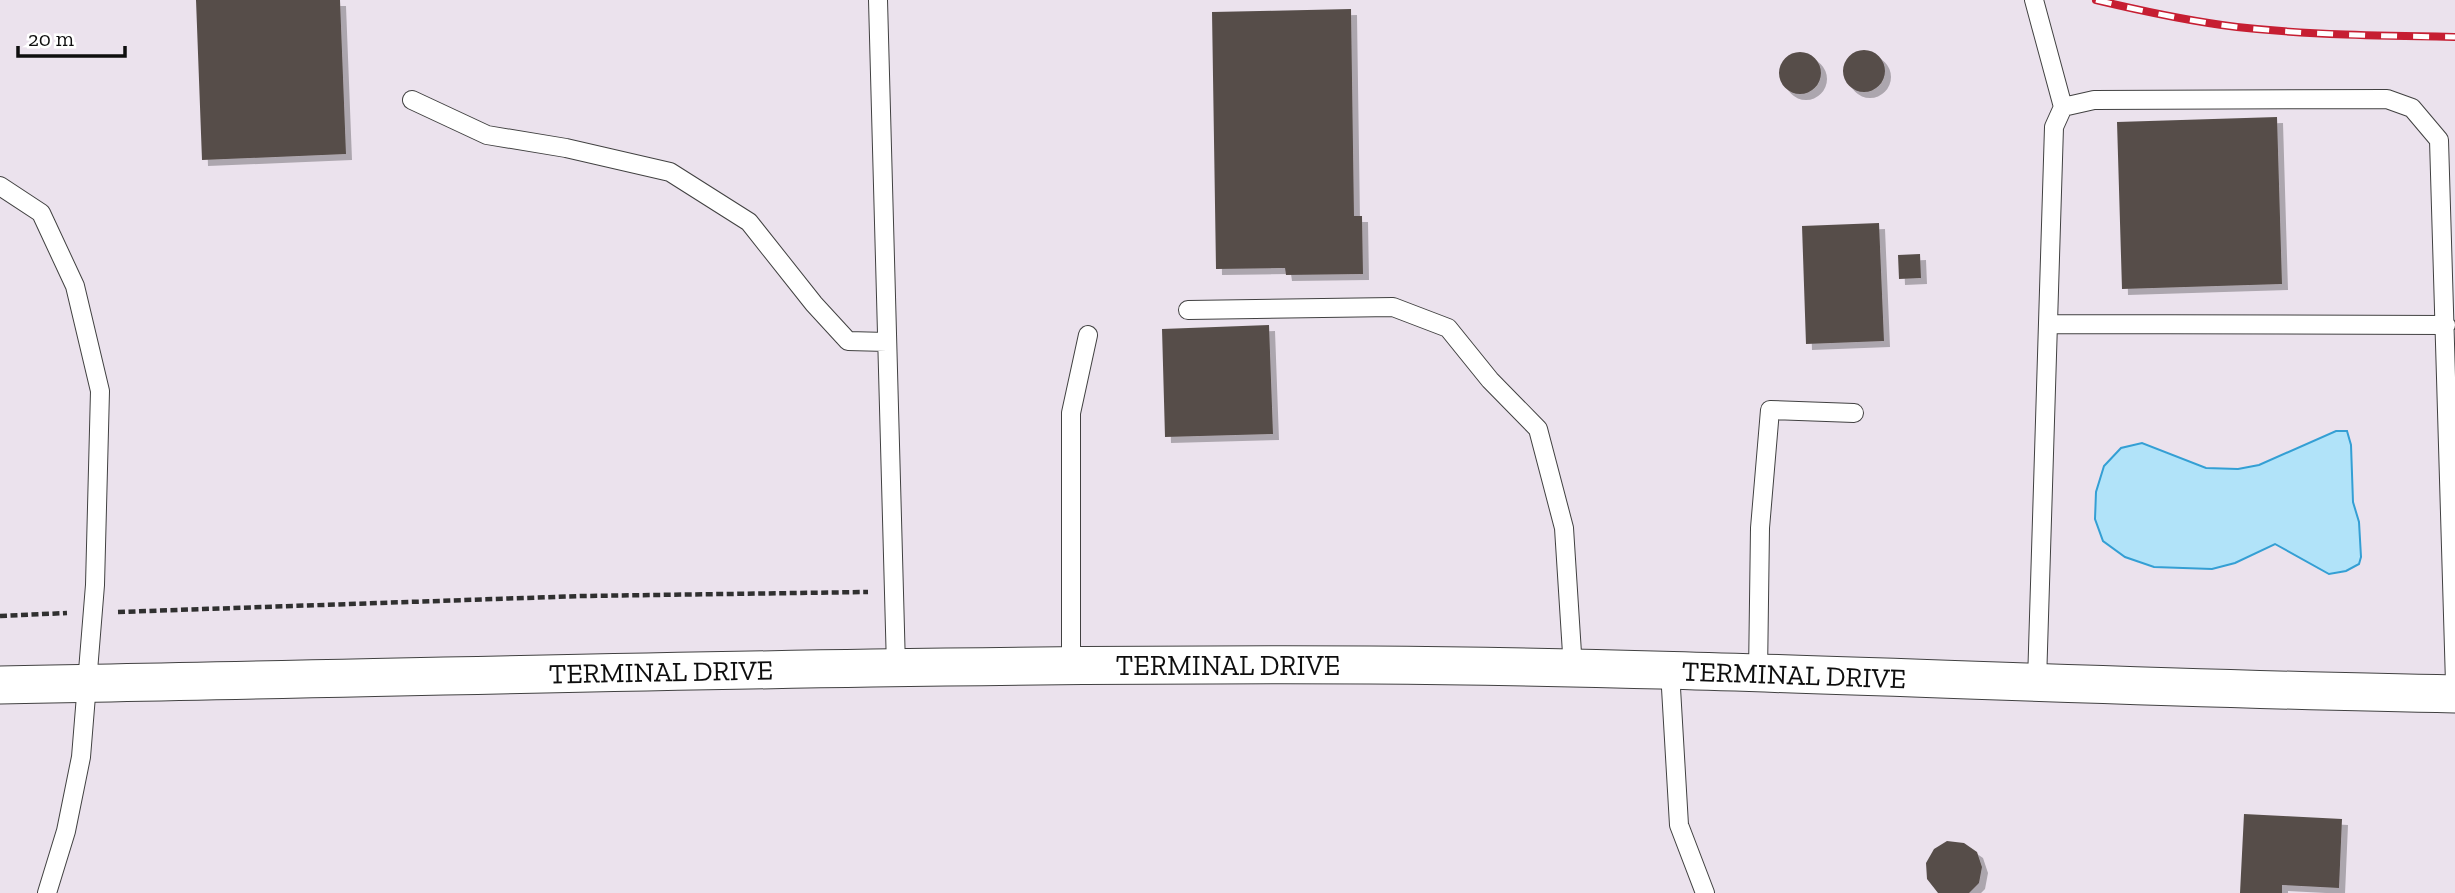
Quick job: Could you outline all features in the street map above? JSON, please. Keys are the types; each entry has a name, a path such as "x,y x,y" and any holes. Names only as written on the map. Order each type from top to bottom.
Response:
{"street":[{"name":"TERMINAL DRIVE","path":"0,685 896,667 1377,665 2455,694"}],"lane":[{"path":"878,0 896,667"},
{"path":"2034,0 2063,107 2054,127 2037,682"},
{"path":"2063,107 2094,100 2387,99 2412,108 2440,140 2455,683"},
{"path":"412,100 486,135 566,148 670,172 749,222 814,304 848,341 887,342"},
{"path":"0,186 41,212 75,286 100,391 93,612 80,757 66,831 47,893"},
{"path":"1188,310 1393,307 1448,328 1490,380 1538,429 1564,528 1573,669"},
{"path":"2048,324 2446,325"},
{"path":"1071,665 1071,413 1088,335"},
{"path":"1758,674 1760,528 1770,410 1854,413"},
{"path":"1670,671 1679,825 1705,893"}],"path":[{"path":"0,616 582,596 894,592"}],"shaded area":[{"path":"0,0 2455,0 2455,893 0,893"}],"water":[{"path":"2336,431 2347,431 2351,445 2353,502 2359,522 2361,557 2359,564 2346,571 2329,574 2275,544 2235,563 2212,569 2154,567 2125,557 2103,541 2095,519 2096,492 2104,466 2121,448 2142,443 2206,468 2238,469 2259,465"}],"building":[{"path":"196,0 340,0 346,154 202,160"},
{"path":"1351,9 1354,216 1362,216 1363,274 1286,275 1285,268 1216,269 1212,12"},
{"path":"1864,50 1879,56 1885,71 1879,86 1864,92 1849,86 1843,71 1849,56"},
{"path":"1800,52 1815,58 1821,73 1815,88 1800,94 1785,88 1779,73 1785,58"},
{"path":"2277,117 2282,284 2122,289 2117,122"},
{"path":"1879,223 1884,341 1806,344 1802,226"},
{"path":"1920,254 1921,278 1899,279 1898,255"},
{"path":"1269,325 1273,434 1165,437 1162,329"},
{"path":"2244,814 2342,819 2339,888 2282,885 2282,893 2240,893"},
{"path":"1947,841 1964,843 1977,852 1982,867 1979,883 1969,893 1938,893 1927,879 1926,863 1934,849"}],"railway":[{"path":"2096,0 2201,22 2264,30 2455,37"}]}
